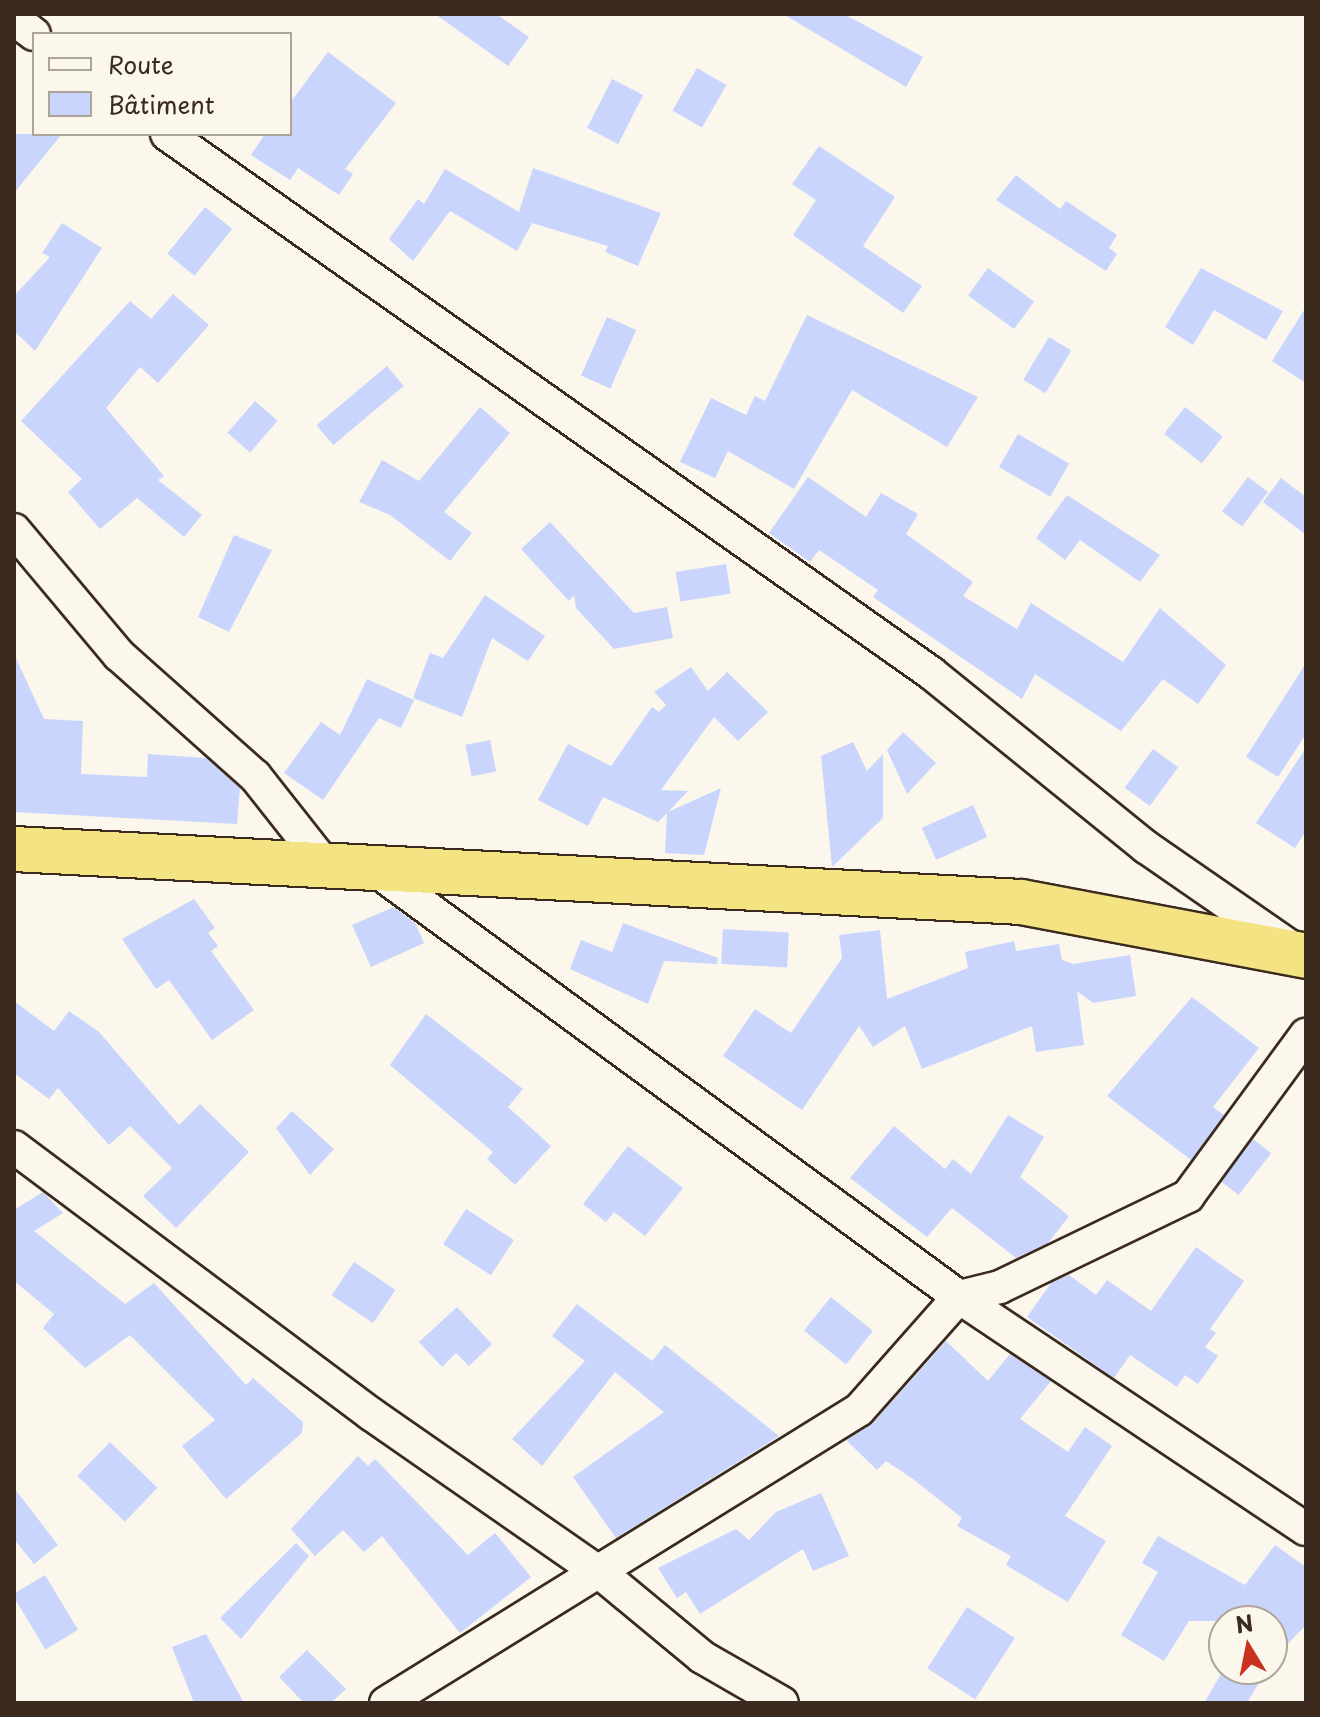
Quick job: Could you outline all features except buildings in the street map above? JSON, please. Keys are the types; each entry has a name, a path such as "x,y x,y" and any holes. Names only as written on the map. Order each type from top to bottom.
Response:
{"highway":[{"path":"14,849 377,871 1021,902 1304,955"}],"street":[{"path":"14,19 32,32"},
{"path":"170,136 931,673 1146,847 1304,955"},
{"path":"14,530 119,655 255,776 326,866"},
{"path":"377,871 959,1297 1306,1529"},
{"path":"386,1703 603,1575 859,1410 959,1297 1000,1287 1188,1196 1306,1035"},
{"path":"14,1147 371,1414 603,1575 702,1657 782,1703"}]}
